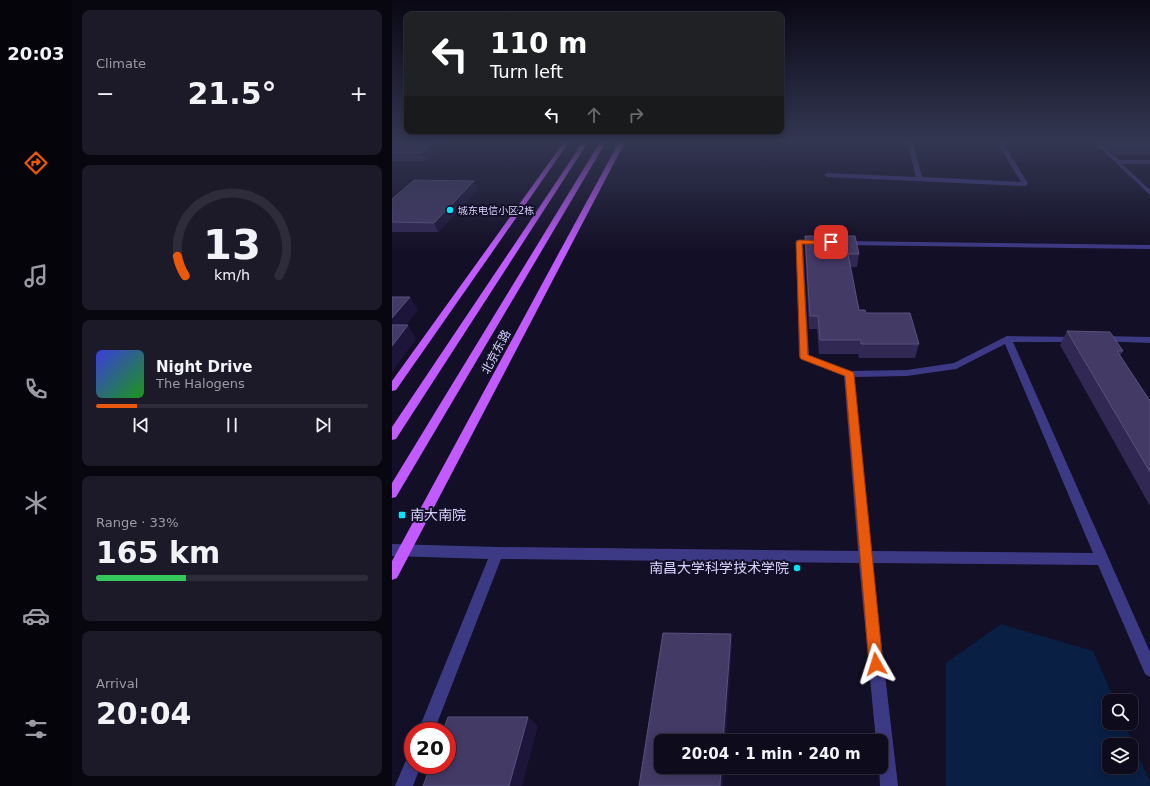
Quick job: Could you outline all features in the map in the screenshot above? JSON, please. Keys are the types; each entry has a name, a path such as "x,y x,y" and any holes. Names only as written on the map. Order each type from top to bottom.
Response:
{"main road":[{"path":"392,388 542,179"},
{"path":"392,436 559,179"},
{"name":"北京东路","path":"392,493 583,179"},
{"name":"北京东路","path":"392,574 602,179"}],"lane":[{"path":"912,179 1025,184 1022,179"},
{"path":"1135,179 1150,193"},
{"path":"823,242 799,242 804,357 849,374 907,373 956,366 1007,339 1150,340"},
{"path":"839,243 1150,247"},
{"path":"1007,339 1150,669"},
{"path":"849,374 865,557 889,786"},
{"path":"392,550 497,553 1102,559"},
{"path":"430,722 497,553"},
{"path":"404,786 409,774"}],"water":[{"path":"1001,624 1093,651 1112,694 1102,694 1102,730 1127,730 1131,738 1102,738 1102,774 1138,774 1138,755 1150,782 1150,786 946,786 946,663"}],"building":[{"path":"414,180 474,181 434,223 392,222 392,199"},
{"path":"805,236 855,236 859,254 848,254 859,310 865,310 866,313 910,313 919,344 861,344 861,340 820,340 818,316 810,316"},
{"path":"392,297 410,297 392,318"},
{"path":"392,325 408,325 392,346"},
{"path":"1067,331 1110,332 1123,351 1117,351 1150,401 1150,472"},
{"path":"663,633 731,634 724,734 654,734 654,774 721,774 720,786 639,786"},
{"path":"448,717 528,717 509,786 423,786 428,774 456,774 456,722 446,722"}],"place":[{"name":"城东电信小区2栋","path":"450,210"},
{"name":"南大南院","path":"402,515"},
{"name":"南昌大学科学技术学院","path":"797,568"}],"route":[{"path":"831,242 799,242 804,357 849,374 876,664"}]}
